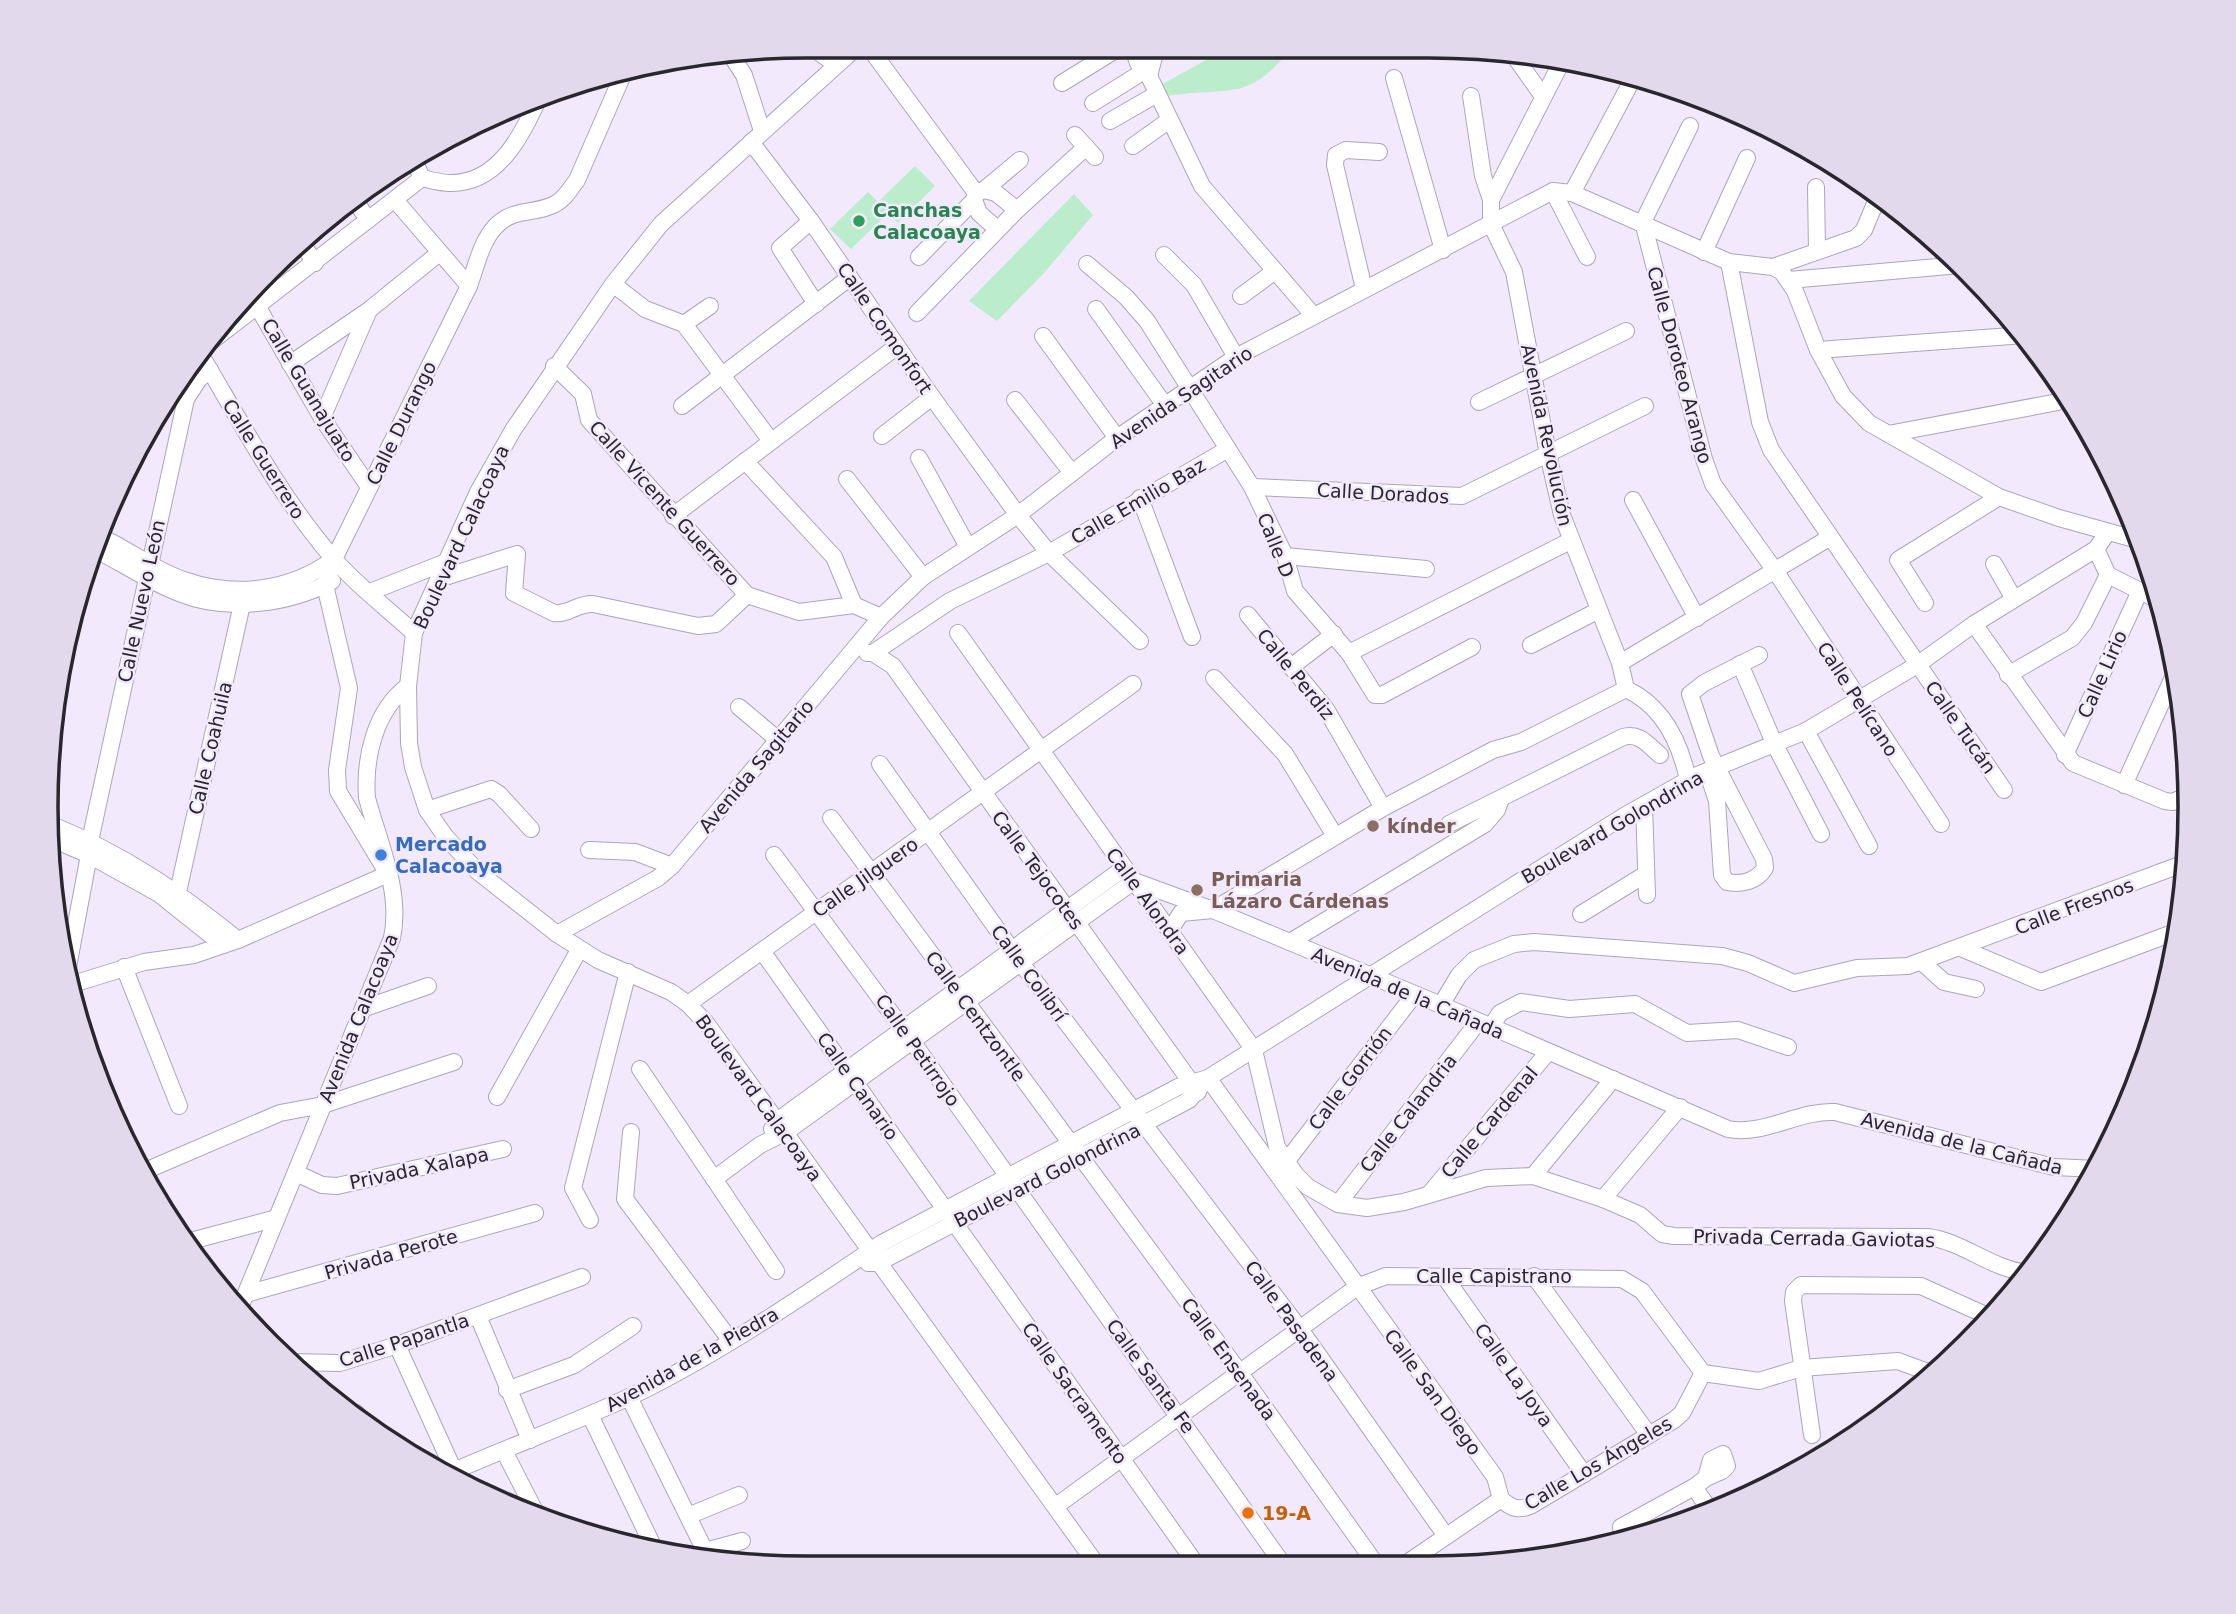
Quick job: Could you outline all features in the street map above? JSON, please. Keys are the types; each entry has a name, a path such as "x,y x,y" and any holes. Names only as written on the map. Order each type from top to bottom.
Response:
{"street":[{"path":"827,58 835,64"},
{"name":"Boulevard Calacoaya","path":"843,58 661,224 613,284 554,366 478,492 414,633 408,685 409,743 413,767 427,810 444,836 478,871 579,950 671,992 688,1004 706,1023 1091,1556"},
{"path":"877,58 978,194 987,223 997,229"},
{"path":"1062,83 1103,58"},
{"path":"1138,58 1202,186 1314,316"},
{"path":"1093,103 1146,74 1154,58"},
{"name":"Calle Comonfort","path":"735,61 744,75 756,137 896,347 1018,515 1049,552 1140,641"},
{"path":"1519,63 1542,95"},
{"path":"1491,200 1557,69"},
{"path":"1394,78 1443,250"},
{"name":"Calle Durango","path":"325,585 334,559 469,286 486,239 495,227 514,214 554,205 566,195 577,180 620,81"},
{"path":"1572,193 1628,88"},
{"path":"1110,121 1157,94"},
{"path":"1471,96 1483,176 1491,200 1491,224"},
{"path":"234,325 422,178 451,183 473,178 497,163 513,148 532,111"},
{"path":"1133,146 1168,121"},
{"path":"1643,222 1690,126"},
{"path":"916,313 1017,210 1090,152 1075,135"},
{"path":"1364,289 1335,164 1336,155 1346,150 1379,152"},
{"path":"1704,252 1747,158"},
{"path":"919,257 978,194 1020,160"},
{"path":"417,167 422,178"},
{"path":"1815,187 1816,251"},
{"path":"1553,191 1572,193 1729,262 1773,267 1856,238 1864,230 1874,205"},
{"path":"1553,191 1587,257"},
{"name":"Avenida Sagitario","path":"557,934 658,878 672,866 881,617 922,577 1018,515 1117,438 1236,357 1553,191"},
{"path":"978,194 996,193 1017,210"},
{"path":"395,200 438,254 469,286"},
{"path":"359,207 368,220"},
{"path":"811,221 780,248 816,304"},
{"name":"Calle Doroteo Arango","path":"1643,222 1707,471 1776,572"},
{"name":"Avenida Revolución","path":"1491,224 1514,272 1548,454 1570,541 1620,663 1625,686"},
{"path":"306,250 314,263"},
{"path":"290,364 369,310 438,254"},
{"path":"1164,255 1194,285 1236,357"},
{"name":"Calle Tucán","path":"1729,262 1763,436 1829,538 2004,790"},
{"name":"Calle D","path":"1087,264 1138,308 1252,487 1285,556 1295,591 1349,653 1375,695 1382,695 1472,647"},
{"path":"1789,280 1947,266"},
{"path":"1773,267 1789,280 1818,350 1843,396 1855,412 1888,434 1999,497 2127,538"},
{"path":"1241,296 1275,271"},
{"path":"682,406 849,278"},
{"path":"613,284 645,309 684,324 719,375 771,441"},
{"name":"Calle Guanajuato","path":"255,301 322,418 369,487"},
{"path":"684,324 710,306"},
{"path":"1096,309 1164,404"},
{"path":"322,418 369,310"},
{"path":"1479,402 1626,331"},
{"path":"1043,336 1117,438"},
{"path":"1818,350 2011,336"},
{"path":"673,516 896,347"},
{"name":"Calle Guerrero","path":"205,362 276,484 334,559 414,633"},
{"name":"Calle Vicente Guerrero","path":"554,366 583,394 589,419 673,516 747,595 799,612 854,606 881,617"},
{"name":"Calle Nuevo León","path":"71,949 89,848 147,570 186,399 199,379 210,370"},
{"path":"882,436 932,397"},
{"path":"1015,400 1072,473"},
{"path":"1888,434 2059,402"},
{"name":"Calle Dorados","path":"1252,487 1461,496 1645,406"},
{"name":"Calle Emilio Baz","path":"873,653 950,601 1049,552 1228,449"},
{"path":"919,458 968,547"},
{"path":"745,461 834,557 854,606"},
{"path":"847,479 922,577"},
{"path":"1925,603 1898,560 1999,497"},
{"path":"1140,498 1192,636"},
{"path":"1633,500 1697,618"},
{"path":"2108,533 2096,549 2108,575 2148,597"},
{"path":"1620,663 1829,538"},
{"path":"1349,653 1570,541"},
{"path":"107,542 181,594 243,604 271,601 325,585 347,573"},
{"name":"Boulevard Golondrina","path":"1012,1183 1081,1158 1144,1125 1208,1077 1625,816 1688,780 1806,731 1917,665 2014,598 2096,549"},
{"path":"103,552 147,570 212,588 244,590 295,582 317,572 334,559"},
{"path":"439,579 517,554 514,593 554,613 560,614 584,604 593,604 698,626 716,624 747,595"},
{"path":"1285,556 1426,569"},
{"path":"370,592 446,562"},
{"path":"1994,564 2014,598"},
{"name":"Calle Pelícano","path":"1776,572 1941,824"},
{"path":"2008,675 2072,638 2084,623 2108,575"},
{"path":"79,982 124,967 194,955 230,943 388,874 338,791 337,770 349,688 325,585"},
{"name":"Calle Lirio","path":"2065,755 2139,593"},
{"name":"Calle Coahuila","path":"178,892 243,604"},
{"path":"1531,645 1599,610"},
{"name":"Calle Perdiz","path":"1248,615 1335,722 1383,808"},
{"path":"1974,624 2065,755 2080,768 2124,785 2178,797"},
{"name":"Calle Alondra","path":"958,633 1254,1050"},
{"path":"1292,667 1334,634"},
{"path":"854,652 873,653"},
{"name":"Calle Tejocotes","path":"873,653 893,666 1195,1086"},
{"path":"1712,769 1764,859 1765,868 1752,880 1735,884 1727,882 1722,874 1712,769 1690,694 1695,688 1759,655"},
{"path":"1740,664 1775,745 1821,834"},
{"path":"1214,678 1285,754 1335,836"},
{"name":"Calle Jilguero","path":"688,1004 1133,684"},
{"name":"Avenida Calacoaya","path":"244,1301 365,1008 395,923 394,895 367,798 366,782 383,710 392,697 408,685"},
{"path":"1170,930 1181,914 1199,909 1213,910 1383,808 1501,747 1521,742 1625,686 1641,696 1672,730 1678,739 1688,780"},
{"path":"2124,785 2168,687"},
{"path":"739,707 777,739"},
{"path":"1806,731 1869,846"},
{"path":"1449,824 1632,734 1660,755"},
{"name":"Calle Colibrí","path":"880,764 1132,1112"},
{"path":"427,810 491,789 499,793 531,829"},
{"path":"1290,942 1485,824 1497,810 1501,799"},
{"path":"1644,805 1647,895"},
{"path":"1625,816 1646,840"},
{"name":"Calle Centzontle","path":"831,818 1081,1158"},
{"path":"58,829 230,943"},
{"path":"59,841 89,848 178,892 230,943"},
{"path":"589,850 635,852 672,866"},
{"name":"Calle Petirrojo","path":"774,855 908,1035 1012,1183"},
{"name":"Calle Fresnos","path":"1441,1005 1459,975 1474,960 1503,947 1534,942 1722,956 1748,963 1794,983 1850,969 1923,963 2176,866"},
{"path":"1581,914 1646,874"},
{"path":"714,1179 781,1127 1129,875"},
{"name":"Avenida de la Cañada","path":"1129,875 1739,1131 1822,1112 1835,1112 2054,1167 2085,1168"},
{"path":"1963,948 2041,982 2167,935"},
{"path":"497,1097 579,950"},
{"name":"Calle Canario","path":"762,951 949,1216"},
{"path":"1923,963 1944,982 1976,989"},
{"path":"124,967 179,1106"},
{"path":"590,1220 573,1188 628,972"},
{"path":"365,1008 428,986"},
{"name":"Calle Gorrión","path":"1286,1162 1413,995"},
{"name":"Calle Calandria","path":"1338,1204 1484,1025 1521,1002 1569,1009 1635,1004 1687,1032 1738,1030 1788,1046"},
{"path":"1254,1050 1270,1126 1286,1162 1308,1187 1338,1204 1367,1208 1385,1206 1486,1178 1533,1176 1613,1079"},
{"name":"Calle Cardenal","path":"1431,1192 1548,1052"},
{"path":"151,1168 280,1113 323,1105 454,1062"},
{"path":"640,1069 776,1270"},
{"name":"Calle San Diego","path":"1208,1077 1495,1477 1501,1499"},
{"name":"Boulevard Golondrina","path":"874,1257 1012,1183 1070,1144 1132,1112 1195,1086"},
{"path":"1603,1199 1680,1107"},
{"name":"Calle Pasadena","path":"1132,1112 1300,1329 1446,1536"},
{"path":"631,1132 625,1199 731,1341"},
{"name":"Privada Xalapa","path":"296,1173 322,1185 337,1186 503,1149"},
{"name":"Calle Ensenada","path":"1081,1158 1240,1373 1370,1556"},
{"name":"Privada Cerrada Gaviotas","path":"1533,1176 1603,1199 1640,1215 1662,1234 1928,1237 1959,1244 1999,1266 2017,1270"},
{"name":"Calle Santa Fe","path":"1012,1183 1277,1556"},
{"name":"Privada Perote","path":"244,1302 535,1213"},
{"name":"Calle Sacramento","path":"949,1216 1190,1556"},
{"path":"196,1240 277,1218"},
{"name":"Avenida de la Piedra","path":"458,1470 629,1397 731,1341 855,1264 874,1257"},
{"name":"Calle Capistrano","path":"1056,1506 1357,1287 1387,1276 1609,1278 1632,1283 1642,1291 1703,1373"},
{"name":"Calle La Joya","path":"1444,1276 1584,1474"},
{"path":"1534,1276 1649,1435"},
{"name":"Calle Papantla","path":"305,1362 340,1363 397,1345 582,1277"},
{"path":"1812,1435 1801,1368 1794,1292 1810,1283 1921,1286 1981,1313"},
{"path":"478,1316 530,1440"},
{"path":"507,1390 574,1365 633,1326"},
{"path":"397,1345 446,1463"},
{"path":"1703,1373 1759,1381 1801,1368 1898,1360 1923,1370"},
{"name":"Calle Los Ángeles","path":"1416,1556 1501,1499 1511,1508 1522,1509 1649,1435 1682,1413 1703,1373"},
{"path":"629,1397 704,1549"},
{"path":"590,1415 650,1539"},
{"path":"504,1451 531,1503"},
{"path":"1621,1531 1620,1527 1627,1522 1700,1483 1708,1502"},
{"path":"688,1516 739,1495"},
{"path":"715,1551 742,1541"}],"green space":[{"path":"1209,58 1283,58 1262,78 1235,89 1166,96 1161,85"},
{"path":"915,166 935,186 898,223 888,213 851,249 830,229 868,192 878,202"},
{"path":"1074,194 1093,215 1044,273 997,321 969,301"}],"place":[{"name":"Canchas Calacoaya","path":"859,221"},
{"name":"kínder","path":"1373,826"},
{"name":"Mercado Calacoaya","path":"381,855"},
{"name":"Primaria Lázaro Cárdenas","path":"1197,890"},
{"name":"19-A","path":"1248,1513"}]}
